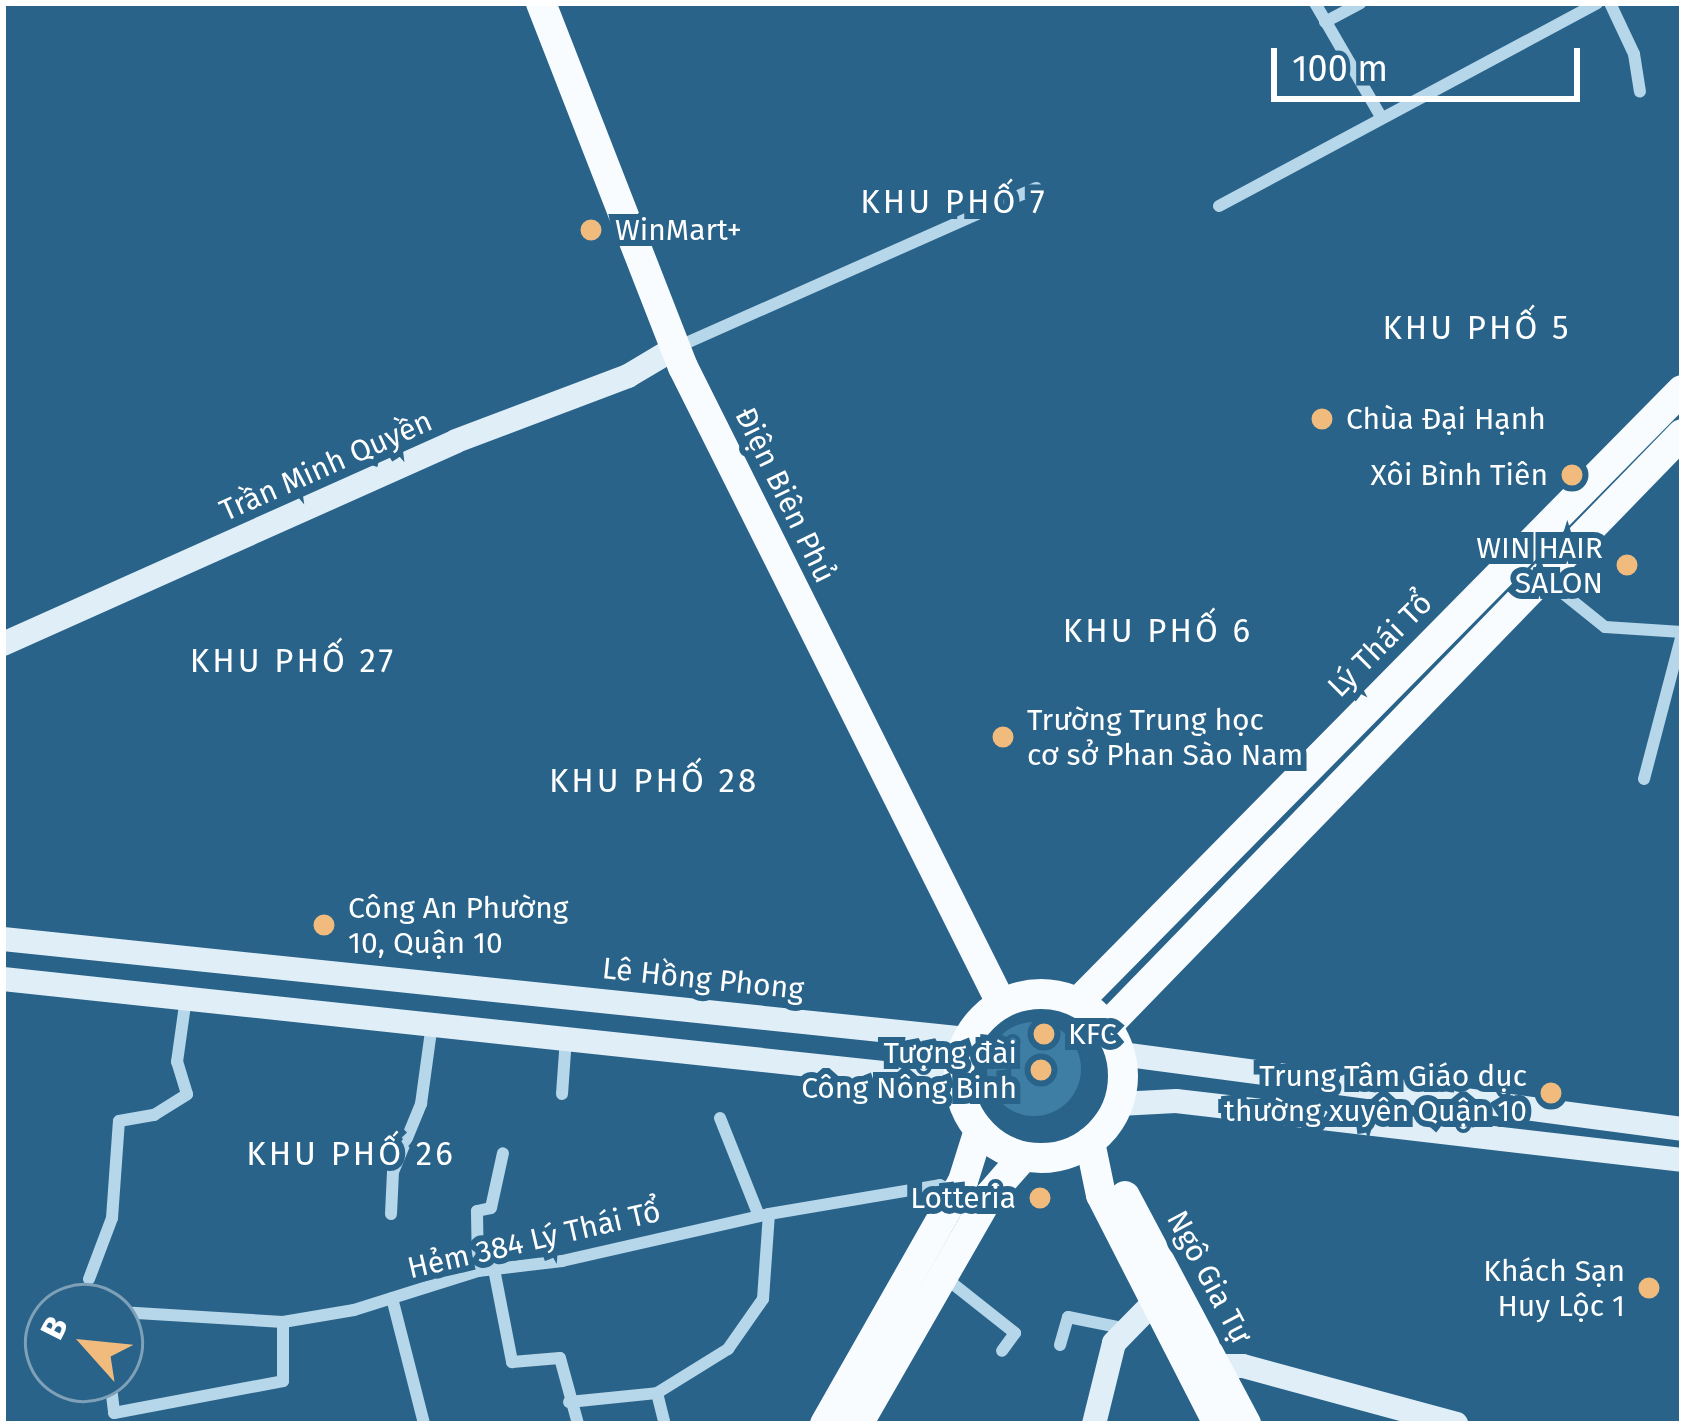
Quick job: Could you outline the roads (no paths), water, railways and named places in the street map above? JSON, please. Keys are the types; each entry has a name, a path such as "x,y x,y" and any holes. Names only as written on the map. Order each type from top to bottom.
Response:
{"main road":[{"name":"Điện Biên Phủ","path":"546,4 675,348 1001,1003"},
{"name":"Trần Minh Quyền","path":"3,644 441,448 628,376 675,348"},
{"name":"Lý Thái Tổ","path":"1079,1001 1682,390"},
{"path":"1108,1025 1682,434"},
{"path":"1520,554 1544,577"},
{"name":"Lê Hồng Phong","path":"3,938 967,1039"},
{"path":"3,979 958,1081"},
{"path":"1040,993 1079,1001 1108,1025 1121,1054 1119,1104 1095,1156 1024,1156 979,1130 958,1081 967,1039 1001,1003 1040,993"},
{"path":"1121,1054 1682,1129"},
{"path":"1119,1104 1176,1101 1682,1160"},
{"path":"825,1424 956,1193 979,1130"},
{"path":"858,1424 988,1196 1024,1156"},
{"name":"Ngô Gia Tự","path":"1095,1156 1101,1195 1218,1424"},
{"name":"Ngô Gia Tự","path":"1095,1156 1119,1186 1246,1424"},
{"path":"1094,1424 1122,1328 1155,1301"},
{"path":"1215,1366 1243,1366 1456,1424"}],"street":[{"path":"1316,3 1380,115"},
{"path":"1325,22 1360,3"},
{"path":"1219,206 1380,115 1597,3"},
{"path":"1610,3 1640,92"},
{"path":"675,348 1036,188"},
{"path":"1544,577 1605,627 1682,633 1644,779"},
{"path":"89,1279 112,1219 119,1121 154,1115 187,1094 177,1062 186,997"},
{"path":"391,1214 393,1172 421,1104 432,1022"},
{"path":"562,1094 566,1036"},
{"path":"569,1402 657,1393 728,1349 763,1299 764,1215 720,1118"},
{"path":"478,1271 477,1211 491,1208 503,1153"},
{"name":"Hẻm 384 Lý Thái Tổ","path":"144,1313 283,1322 392,1298 478,1271 764,1215 940,1185 956,1193"},
{"path":"494,1269 512,1362 560,1358 578,1424"},
{"path":"943,1276 1015,1333 1002,1351"},
{"path":"392,1298 424,1424"},
{"path":"1060,1346 1068,1317 1122,1328"},
{"path":"113,1403 114,1413 283,1381 283,1322"},
{"path":"657,1393 664,1424"}],"place":[{"name":"WinMart+","path":"591,230"},
{"name":"Chùa Đại Hạnh","path":"1322,419"},
{"name":"Xôi Bình Tiên","path":"1572,475"},
{"name":"WIN HAIR SALON","path":"1627,565"},
{"name":"Trường Trung học cơ sở Phan Sào Nam","path":"1003,737"},
{"name":"Công An Phường 10, Quận 10","path":"324,925"},
{"name":"KFC","path":"1044,1034"},
{"name":"Tượng đài Công Nông Binh","path":"1041,1070"},
{"name":"Trung Tâm Giáo dục thường xuyên Quận 10","path":"1551,1093"},
{"name":"Lotteria","path":"1040,1198"},
{"name":"Khách Sạn Huy Lộc 1","path":"1649,1288"}],"district":[{"name":"KHU PHỐ 7","path":"954,203"},
{"name":"KHU PHỐ 5","path":"1477,329"},
{"name":"KHU PHỐ 6","path":"1158,632"},
{"name":"KHU PHỐ 27","path":"293,662"},
{"name":"KHU PHỐ 28","path":"654,782"},
{"name":"KHU PHỐ 26","path":"351,1155"}]}
